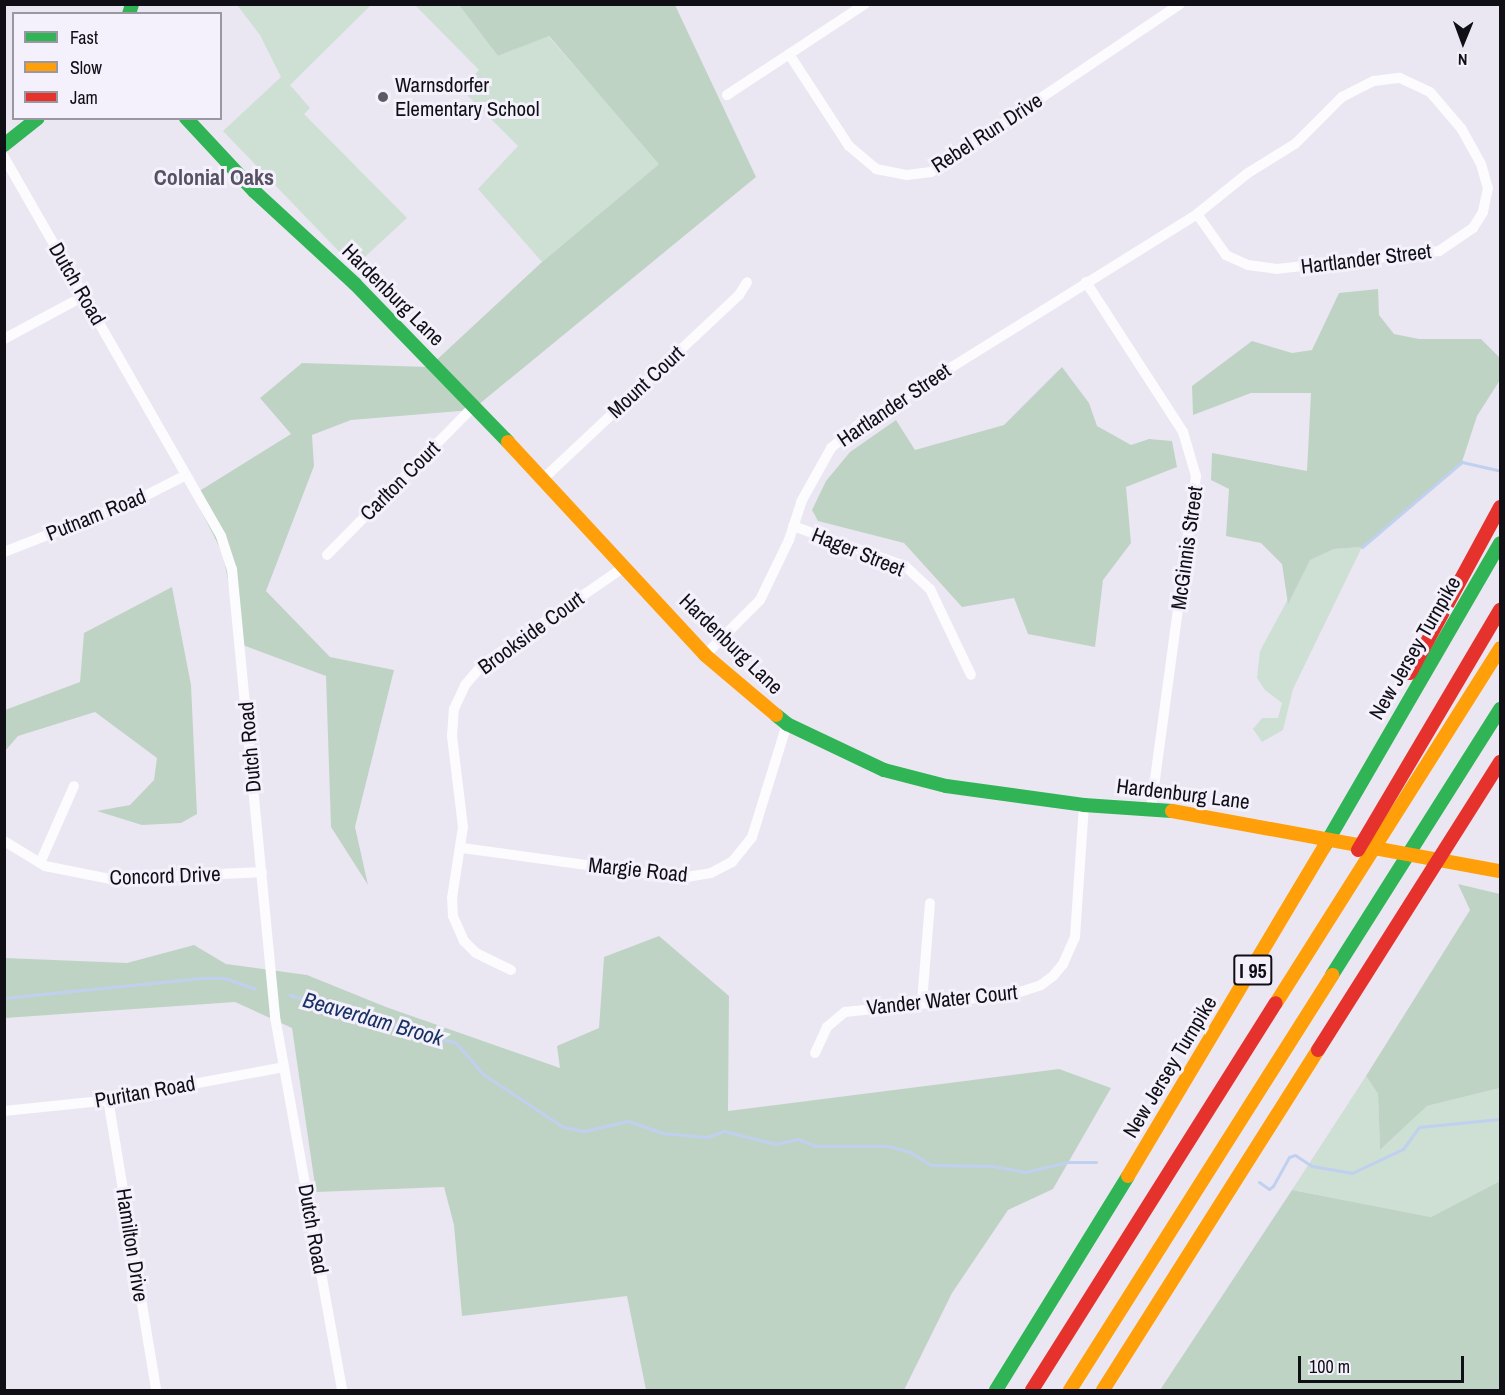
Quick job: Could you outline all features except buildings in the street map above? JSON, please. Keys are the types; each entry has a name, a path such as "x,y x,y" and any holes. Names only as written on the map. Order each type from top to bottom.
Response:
{"main road":[{"path":"4,145 35,120"},
{"name":"Hardenburg Lane","path":"188,120 254,191 355,284 474,406 705,655 742,690 787,724 884,770 946,786 1084,805 1151,808 1284,830 1500,871"},
{"path":"1211,1042 1500,507"},
{"name":"New Jersey Turnpike","path":"996,1390 1211,1042 1500,543"},
{"path":"1240,1059 1335,887 1500,610"},
{"name":"I 95","path":"1032,1390 1500,648"},
{"path":"1070,1390 1500,709"},
{"path":"1103,1390 1500,762"}],"street":[{"name":"Rebel Run Drive","path":"789,54 849,146 876,169 907,175 931,172 1180,4"},
{"path":"727,95 857,7"},
{"name":"Hartlander Street","path":"705,655 760,600 794,526 801,502 831,448 857,426 1197,214 1248,173 1295,144 1342,97 1374,81 1400,78 1430,92 1461,128 1481,164 1488,188 1483,212 1473,228 1438,251 1301,267 1248,265 1226,255 1197,214"},
{"name":"Dutch Road","path":"4,157 222,538 232,569 275,1017 342,1390"},
{"name":"Mount Court","path":"543,479 739,295 747,282"},
{"name":"McGinnis Street","path":"1086,282 1183,432 1196,476 1151,808"},
{"path":"4,339 84,296"},
{"name":"Carlton Court","path":"327,555 474,406"},
{"name":"Putnam Road","path":"4,552 137,500 186,475"},
{"name":"Hager Street","path":"794,526 905,566 930,589 971,675"},
{"name":"Brookside Court","path":"511,970 476,953 458,930 452,898 462,848 462,814 452,736 454,709 465,684 483,664 624,567"},
{"name":"Margie Road","path":"462,848 680,878 711,873 732,862 752,837 787,724"},
{"path":"40,863 75,786"},
{"name":"Vander Water Court","path":"815,1053 827,1027 845,1012 1027,991 1047,981 1063,964 1075,937 1084,805"},
{"name":"Concord Drive","path":"4,842 40,863 70,873 110,879 262,872"},
{"path":"922,1002 930,903"},
{"name":"Puritan Road","path":"4,1111 108,1099 284,1067"},
{"name":"Hamilton Drive","path":"108,1099 156,1390"}],"green space":[{"path":"237,5 371,5 290,85 310,108 304,114 407,218 354,267 223,131 281,77 260,35"},
{"path":"415,5 459,5 498,56 548,36 660,163 542,262 478,189 518,146 461,89 479,70"},
{"path":"459,5 675,5 756,177 472,410 351,420 312,435 314,466 266,591 330,657 394,670 355,827 368,885 331,827 326,676 240,644 223,554 193,495 291,434 260,398 302,363 429,367 542,262 659,164 549,36 498,56"},
{"path":"1378,289 1379,315 1394,334 1419,339 1481,339 1500,358 1500,380 1477,416 1462,462 1362,547 1334,549 1310,560 1288,604 1282,564 1261,543 1226,536 1229,489 1211,480 1212,453 1307,471 1311,393 1251,393 1193,415 1192,386 1252,341 1292,353 1312,350 1339,293"},
{"path":"1062,367 1089,403 1097,426 1131,445 1149,439 1172,441 1177,467 1126,487 1131,543 1103,580 1095,647 1028,634 1014,598 962,607 904,543 818,521 812,510 826,481 850,452 896,420 915,450 1004,425"},
{"path":"1362,547 1293,689 1283,730 1262,742 1253,729 1262,718 1278,718 1282,703 1265,690 1257,678 1260,651 1309,560 1334,549"},
{"path":"172,587 191,685 197,814 181,823 142,825 97,811 130,805 154,780 157,758 95,712 18,736 5,751 5,710 80,682 84,633"},
{"path":"1458,884 1500,894 1500,1088 1427,1106 1380,1150 1378,1094 1366,1076 1470,910"},
{"path":"659,936 729,996 728,1111 1059,1069 1111,1088 1053,1189 1008,1210 952,1293 904,1390 646,1390 627,1296 462,1316 454,1225 444,1187 316,1192 292,1028 235,1002 5,1018 5,958 127,963 194,945 226,964 307,975 386,1007 560,1068 557,1046 599,1028 604,957"},
{"path":"1366,1076 1378,1094 1380,1150 1427,1106 1500,1088 1500,1181 1431,1217 1292,1190"},
{"path":"1500,1181 1500,1390 1160,1390 1292,1190 1431,1217"}],"waterway":[{"path":"1362,547 1462,462 1498,470"},
{"name":"Beaverdam Brook","path":"4,998 201,978 225,978 255,989"},
{"name":"Beaverdam Brook","path":"290,995 456,1043 483,1074 563,1127 584,1131 628,1121 662,1133 707,1137 724,1131 776,1144 797,1139 816,1146 888,1146 910,1152 931,1165 992,1166 1025,1172 1068,1162 1096,1162"},
{"name":"Beaverdam Brook","path":"1259,1182 1269,1189 1273,1186 1289,1157 1295,1155 1312,1166 1352,1173 1403,1149 1419,1127 1500,1119"}],"traffic: fast":[{"path":"130,12 132,4"},
{"path":"4,145 35,120"},
{"path":"188,120 254,191 355,284 508,442"},
{"path":"1324,847 1500,543"},
{"path":"1332,975 1500,709"},
{"path":"776,715 787,724 884,770 946,786 1084,805 1172,811"},
{"path":"996,1390 1128,1176"}],"traffic: slow":[{"path":"508,442 705,655 776,715"},
{"path":"1276,1003 1500,648"},
{"path":"1172,811 1500,871"},
{"path":"1128,1176 1324,847"},
{"path":"1070,1390 1332,975"},
{"path":"1103,1390 1318,1050"}],"traffic: jam":[{"path":"1410,673 1500,507"},
{"path":"1358,850 1500,610"},
{"path":"1318,1050 1500,762"},
{"path":"1032,1390 1276,1003"}],"place":[{"name":"Warnsdorfer Elementary School","path":"383,97"}],"district":[{"name":"Colonial Oaks","path":"214,178"}]}
